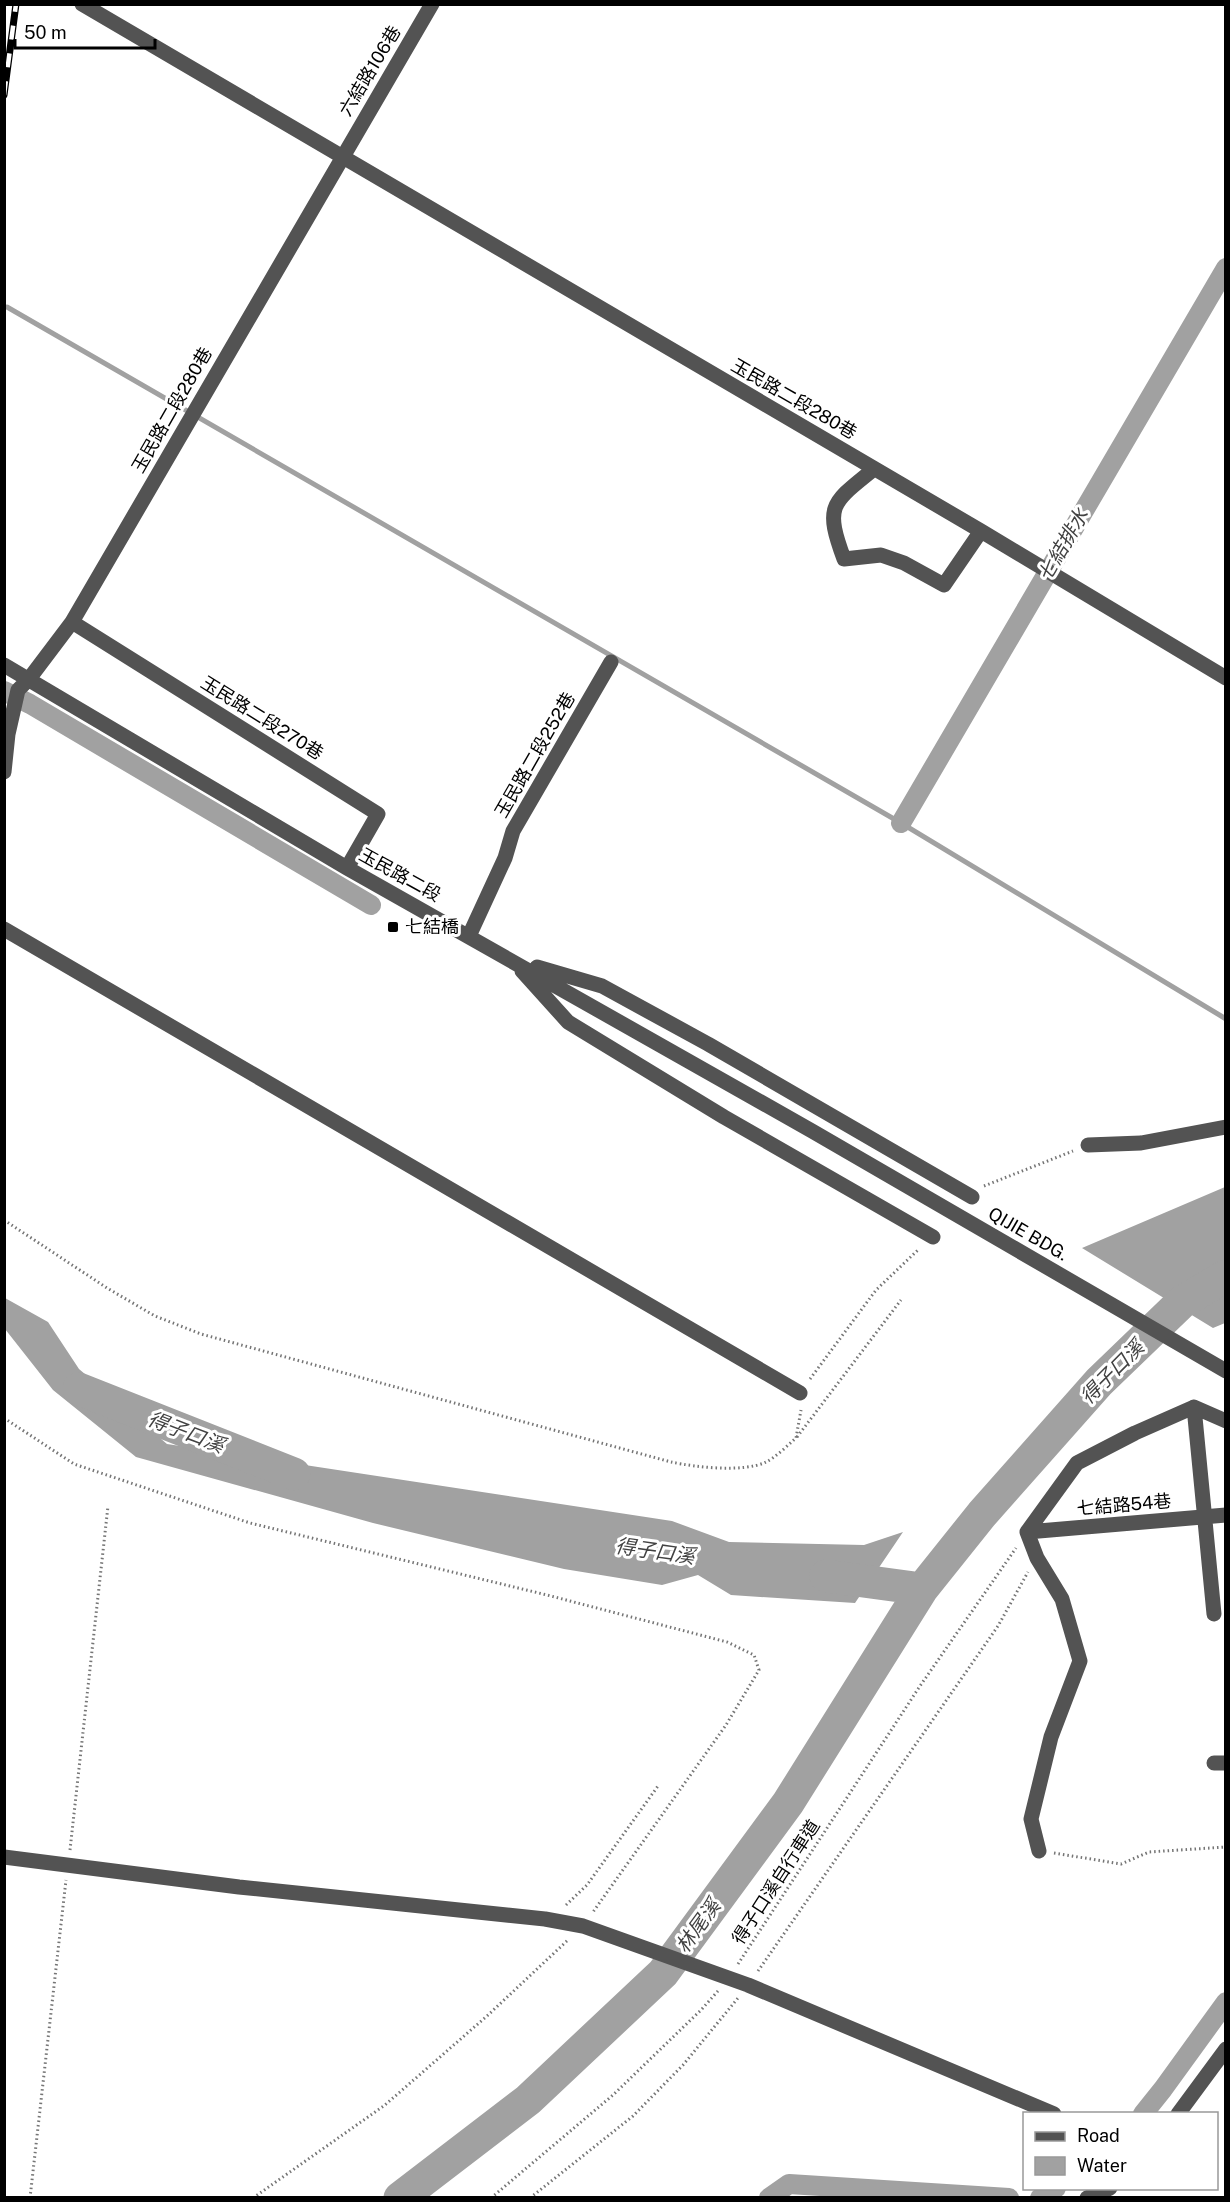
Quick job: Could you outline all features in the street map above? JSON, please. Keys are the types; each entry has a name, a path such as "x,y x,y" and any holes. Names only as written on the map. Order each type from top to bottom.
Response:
{"street":[{"name":"玉民路二段280巷","path":"82,4 981,531 1226,678"},
{"name":"六結路106巷","path":"342,157 432,4"},
{"name":"玉民路二段280巷","path":"4,772 8,734 18,690 72,622 342,157"},
{"path":"873,469 842,495 832,512 836,537 844,559 881,555 904,562 944,585 981,531"},
{"name":"玉民路二段270巷","path":"72,622 378,814 346,868"},
{"name":"玉民路二段252巷","path":"469,936 505,858 513,831 611,662"},
{"name":"玉民路二段","path":"4,665 346,868 812,1131"},
{"path":"4,928 800,1393"},
{"path":"512,960 602,986 708,1044 972,1197"},
{"path":"512,960 568,1022 724,1117 933,1237"},
{"path":"1088,1145 1142,1143 1226,1127"},
{"name":"QIJIE BDG.","path":"812,1131 1226,1371"},
{"path":"1194,1407 1214,1614"},
{"path":"1039,1851 1031,1819 1051,1737 1080,1661 1062,1599 1037,1558 1027,1532 1077,1463 1135,1433 1194,1407 1226,1421"},
{"name":"七結路54巷","path":"1027,1532 1226,1515"},
{"path":"4,1857 239,1887 583,1926 748,1985 1049,2112"},
{"path":"1179,2112 1226,2049"},
{"path":"1087,2198 1105,2190"}],"path":[{"path":"4,1220 155,1317 201,1334 700,1468 750,1467 766,1462 796,1438 901,1300"},
{"path":"796,1438 801,1411 800,1393"},
{"path":"4,1418 74,1464 250,1523 547,1595 728,1642 754,1655 759,1670 726,1725 583,1926 487,2016 385,2105 253,2198"},
{"name":"得子口溪自行車道","path":"491,2198 613,2095 701,2010 729,1978 920,1686 1027,1532"},
{"path":"530,2198 633,2116 683,2065 748,1985 998,1626 1020,1583 1037,1558"},
{"path":"557,1904 566,1905 587,1885 658,1786"},
{"path":"1039,1851 1121,1864 1149,1852 1226,1847"}],"water":[{"path":"1225,1187 1225,1323 1213,1328 1082,1248"},
{"path":"5,1298 48,1322 79,1369 167,1444 672,1521 729,1542 864,1545 903,1532 855,1603 731,1595 698,1575 662,1585 564,1569 373,1523 136,1457 53,1390 5,1329"}],"waterway":[{"name":"七結排水","path":"901,823 1226,268"},
{"path":"7,307 901,823 1226,1019"},
{"path":"4,691 30,704 371,905"},
{"name":"林尾溪","path":"400,2198 528,2100 663,1973 788,1803 922,1589 982,1514 1099,1382 1182,1302 1226,1276"},
{"name":"得子口溪","path":"79,1389 294,1474"},
{"name":"得子口溪","path":"826,1576 922,1589"},
{"path":"1145,2112 1226,2002"},
{"path":"769,2198 789,2184 1009,2198"},
{"path":"1040,2198 1053,2190"}],"railway":[{"path":"4,95 16,4"}],"place":[{"name":"七結橋","path":"393,927"}]}
